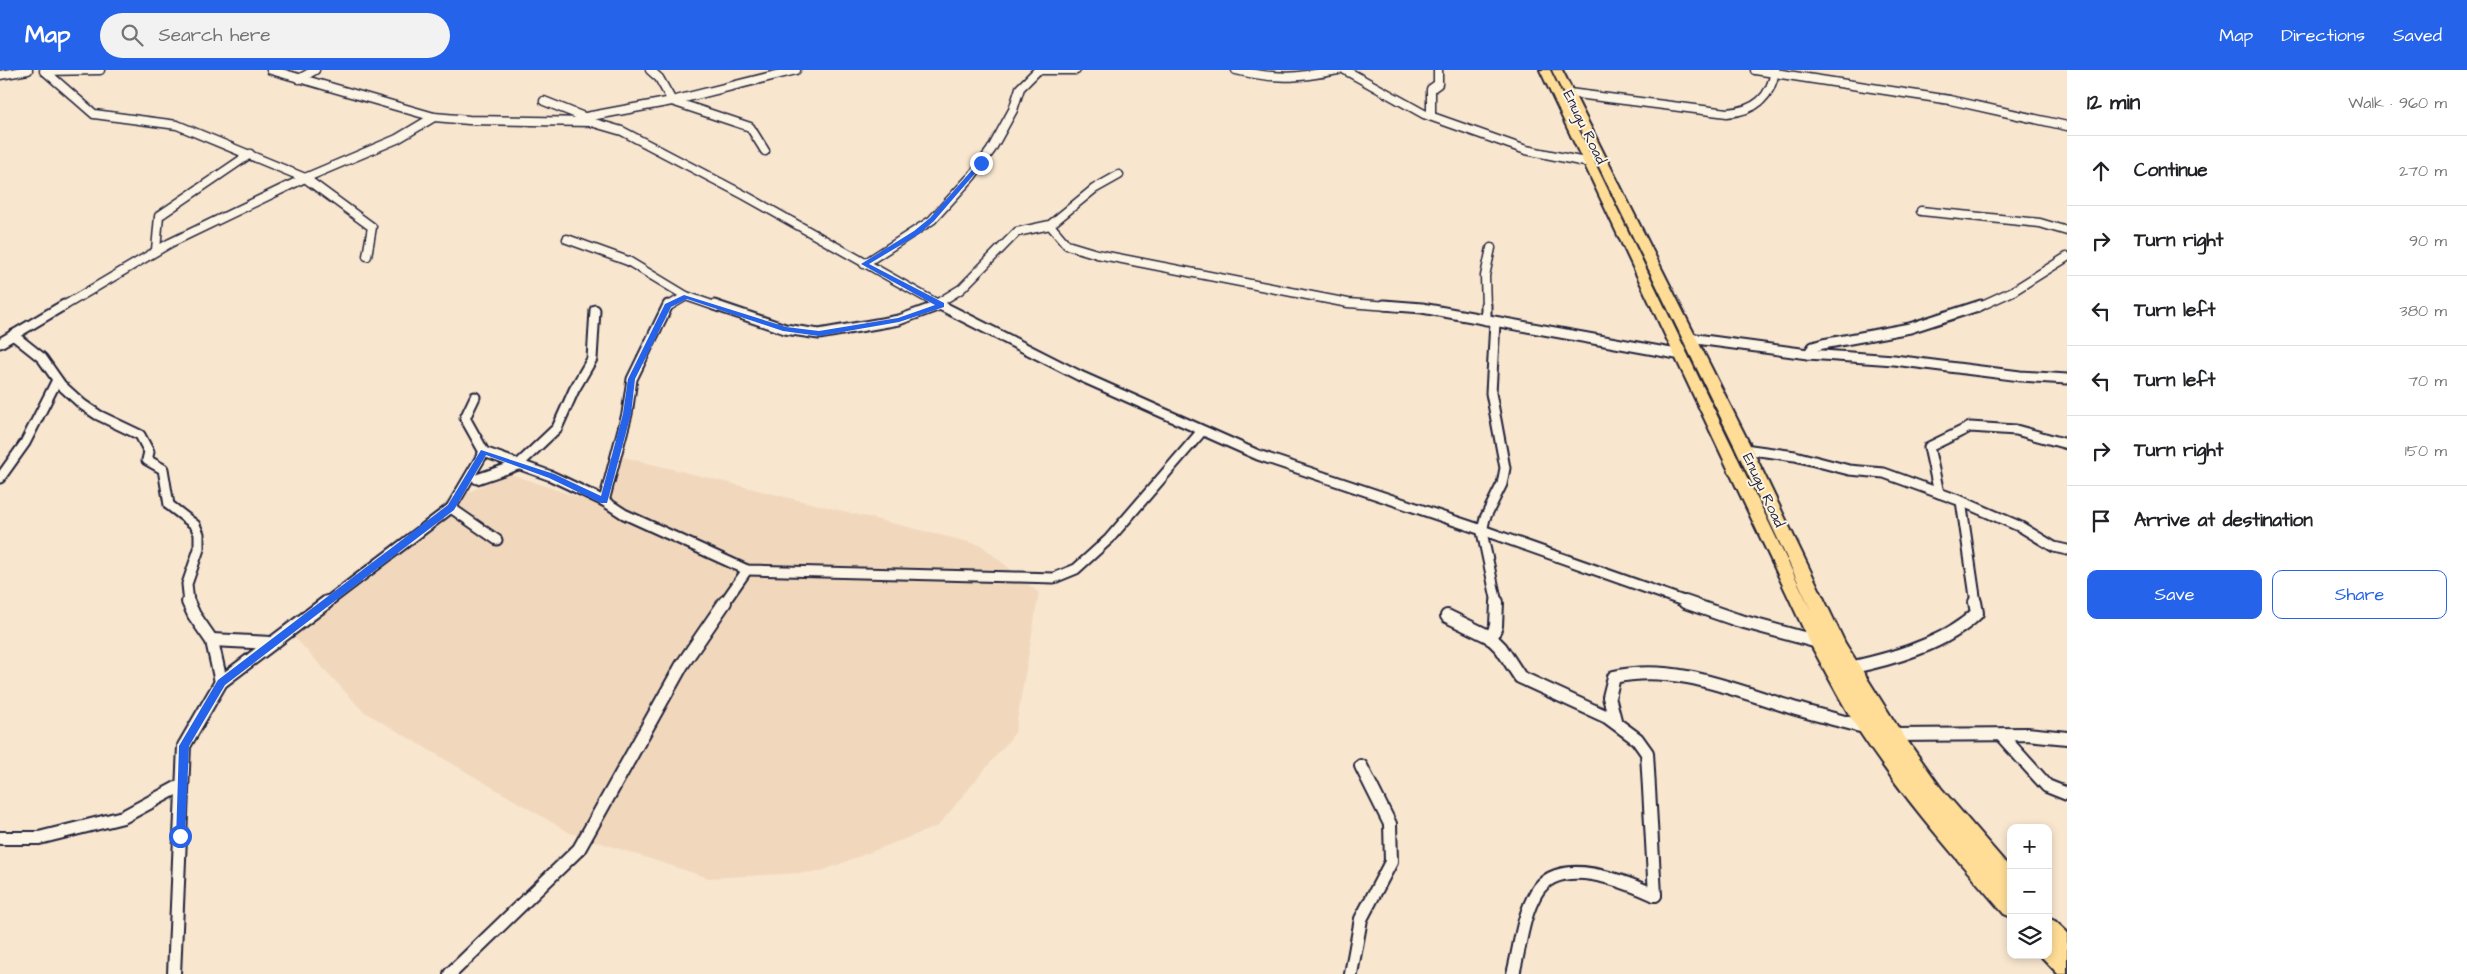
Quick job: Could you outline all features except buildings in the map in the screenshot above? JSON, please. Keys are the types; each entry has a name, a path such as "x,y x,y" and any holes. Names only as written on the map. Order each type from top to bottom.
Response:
{"main road":[{"path":"1545,70 1818,642 1868,728 1945,830 2007,902"},
{"name":"Enugu Road","path":"1558,70 1849,668 1892,736 1934,794 2007,880"},
{"path":"2052,932 2067,947"},
{"path":"2052,952 2067,968"}],"street":[{"path":"2,75 16,70"},
{"path":"2,75 28,70"},
{"path":"44,71 100,70"},
{"path":"271,70 400,110 434,117 469,120 589,119 672,101 796,70"},
{"path":"299,79 315,70"},
{"path":"650,70 659,78 672,101 750,127 765,151"},
{"path":"864,264 922,228 972,176 991,150 1013,110 1020,88 1038,70 1076,70"},
{"path":"1236,70 1251,74 1309,77 1338,70"},
{"path":"1345,70 1431,116 1526,150 1590,163"},
{"path":"1431,116 1431,89 1438,84 1438,70"},
{"path":"1754,70 1775,71 1950,100 2067,126"},
{"path":"44,71 94,114 177,124 305,178 372,227 368,256"},
{"path":"1569,93 1727,113 1746,112 1771,91 1775,71"},
{"path":"544,101 622,131 650,145 746,196 864,264 980,327 1080,376 1258,456 1482,530 1737,620 1818,642"},
{"path":"0,343 156,250 305,178 397,139 434,117"},
{"path":"156,250 159,216 200,186 250,154"},
{"path":"567,240 628,262 686,296 785,329 807,334 899,320 940,304 961,289 1017,232 1050,225 1094,189 1120,175"},
{"path":"1921,211 2031,222 2067,231"},
{"path":"1050,225 1067,245 1096,254 1348,303 1422,308 1640,346 1682,356"},
{"path":"1491,248 1485,276 1490,321 1491,388 1494,417 1503,447 1506,470 1482,530 1497,595 1497,628 1491,639"},
{"path":"1808,354 1813,347 1823,344 1909,328 1964,312 1996,299 2067,257"},
{"path":"604,501 627,414 632,379 668,305 686,296"},
{"path":"477,479 518,464 557,428 574,390 590,365 594,310"},
{"path":"13,334 42,358 57,380 90,410 140,435 149,452 146,460 163,469 166,500 172,510 187,518 199,532 201,543 197,557 189,571 186,590 190,612 212,640 222,682"},
{"path":"1689,338 1808,354 1894,360 2020,376 2067,379"},
{"path":"0,478 25,443 57,380"},
{"path":"475,397 465,418 484,452 552,476 604,501 624,514 747,570 1054,578 1076,569 1109,538 1202,431"},
{"path":"1939,493 1929,447 1938,441 1962,434 1970,426 2016,430 2067,444"},
{"path":"1744,449 1795,456 1849,470 1884,474 1961,501 2021,527 2054,547 2067,550"},
{"path":"174,974 184,746 222,682 451,508 484,452"},
{"path":"1849,668 1895,658 1964,626 1977,613 1961,501"},
{"path":"451,508 497,540"},
{"path":"450,974 579,849 682,666 747,570"},
{"path":"1447,616 1491,639 1501,647 1520,677 1615,720 1642,746 1646,753 1655,895 1630,882 1572,871 1550,879 1536,891 1513,974"},
{"path":"212,640 271,643"},
{"path":"1615,720 1609,697 1614,677 1626,673 1640,673 1681,677 1746,692 1868,728"},
{"path":"2001,734 2047,786 2067,794"},
{"path":"1892,736 2027,734 2067,738"},
{"path":"1351,974 1361,919 1391,862 1390,824 1361,766"},
{"path":"0,838 39,838 123,817 182,785"}],"shaded area":[{"path":"619,456 981,545 1039,593 1015,733 938,826 819,872 709,878 570,833 363,711 285,627 451,501 508,473 594,503"}],"route":[{"path":"180,836 184,746 222,682 451,508 484,452 552,476 604,501 627,414 632,379 645,348 668,305 686,296 785,329 807,334 819,334 899,320 941,305 864,264 932,220 972,176 981,163"}]}
